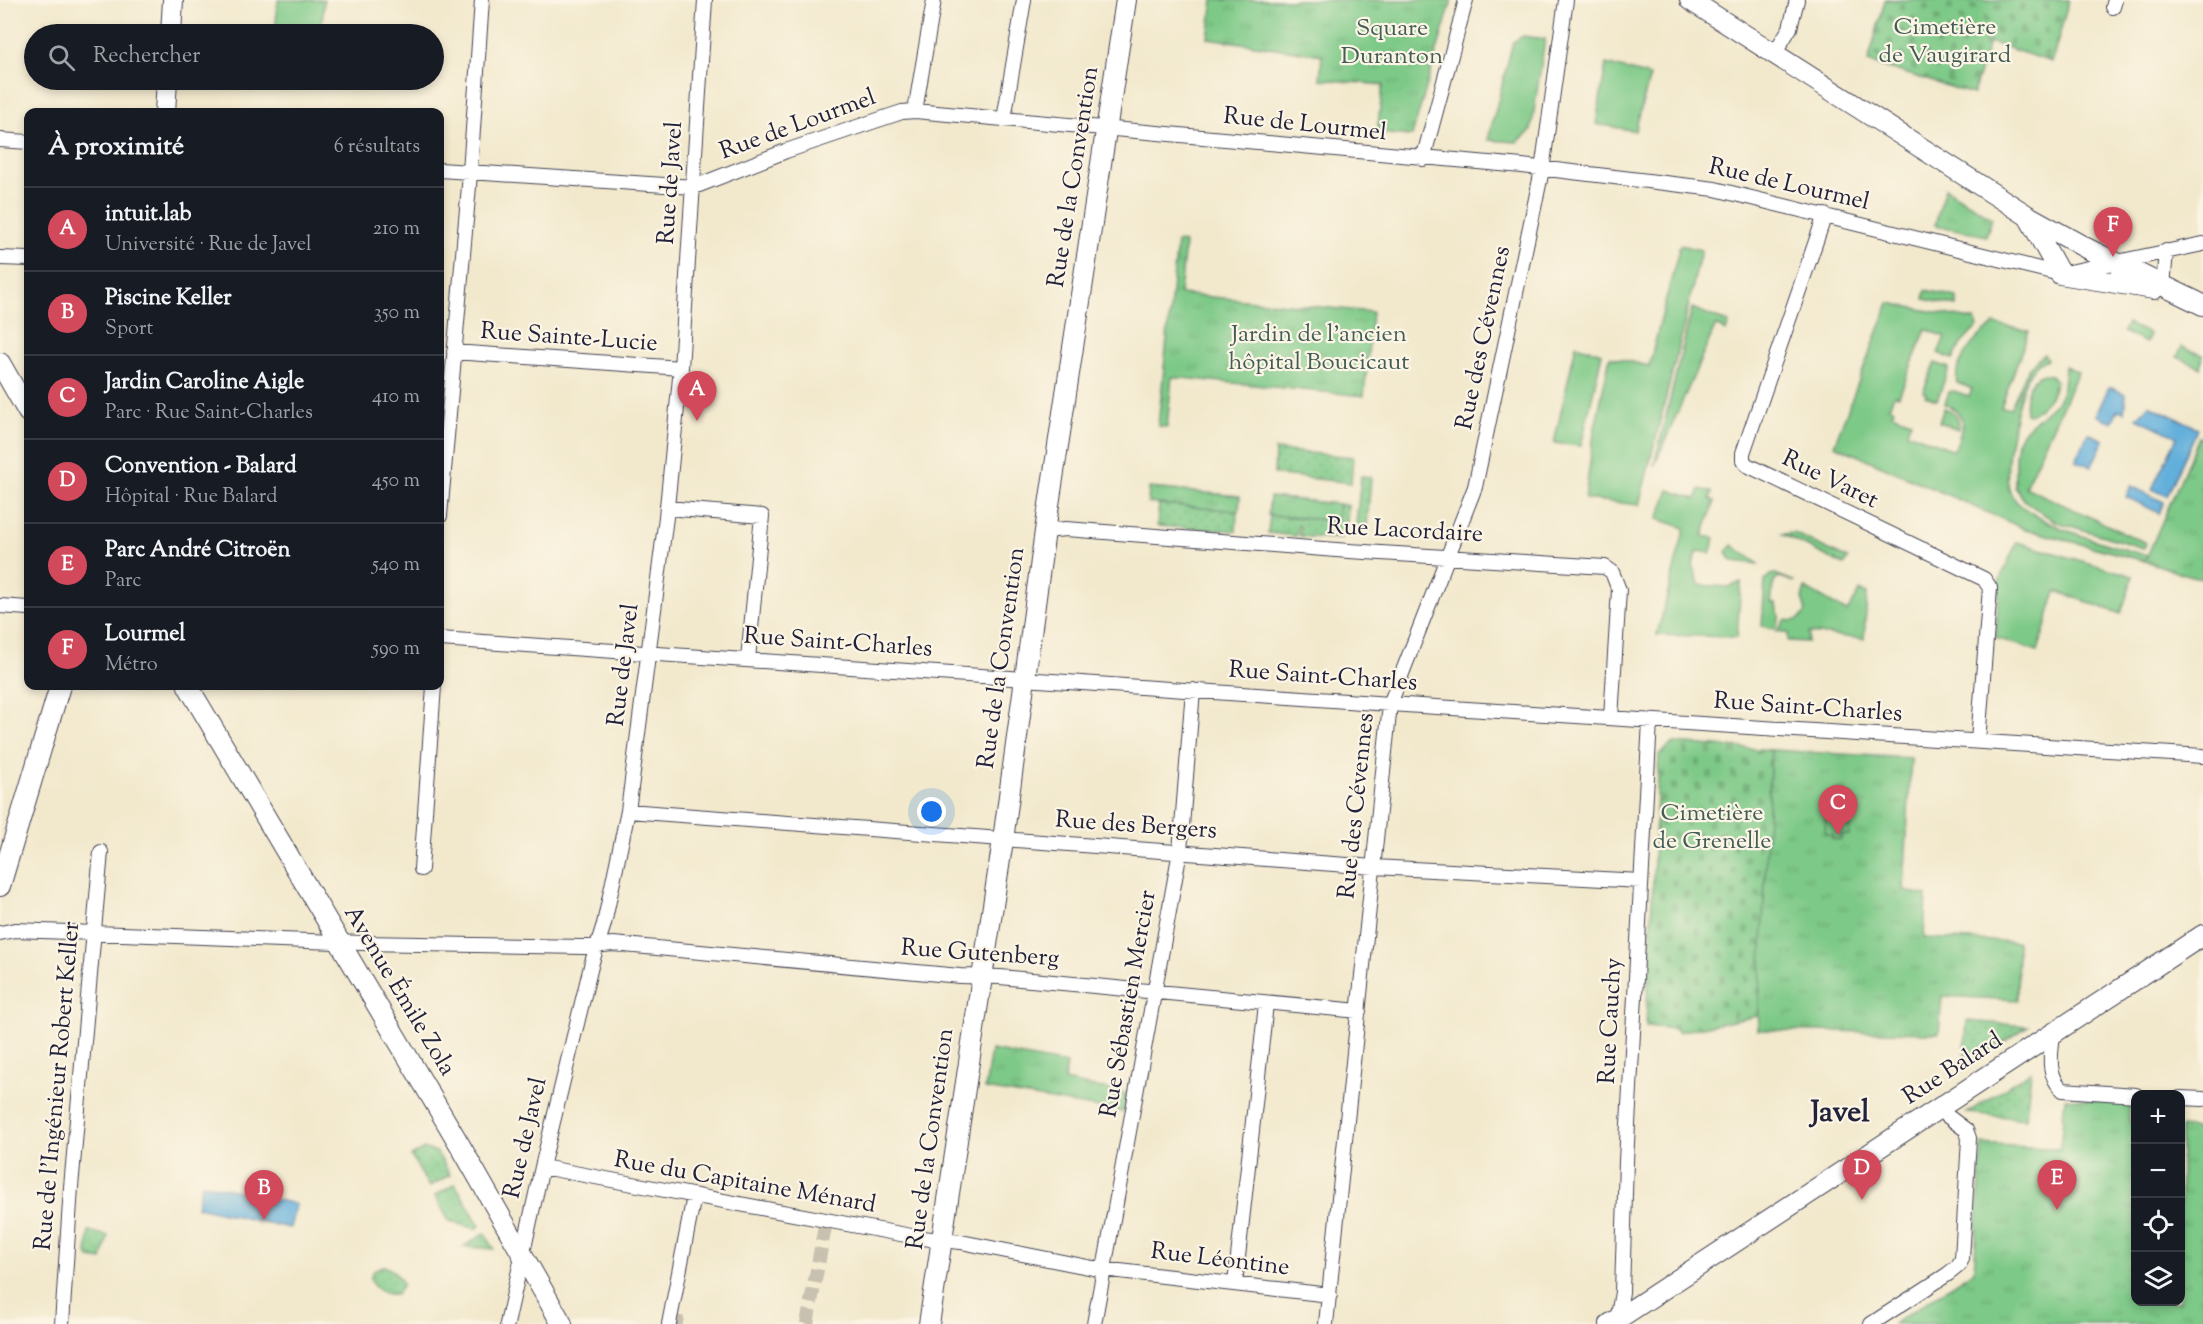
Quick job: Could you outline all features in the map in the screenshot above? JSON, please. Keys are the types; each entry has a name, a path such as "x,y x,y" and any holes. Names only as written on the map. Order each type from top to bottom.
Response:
{"main road":[{"path":"172,24 173,0"},
{"name":"Rue de la Convention","path":"929,1324 1003,840 1045,531 1126,0"},
{"path":"1690,0 2028,216 2086,248 2203,305"},
{"path":"165,108 166,90"},
{"path":"2028,216 2060,274"},
{"path":"2060,274 2064,260 2086,248"},
{"path":"2060,274 2169,290"},
{"path":"0,363 24,405"},
{"path":"0,886 59,690"},
{"name":"Avenue Émile Zola","path":"190,690 340,942 561,1324"},
{"name":"Rue Balard","path":"1615,1323 2203,935"}],"street":[{"path":"444,469 471,172 482,0"},
{"name":"Rue de Javel","path":"507,1324 542,1167 604,924 628,812 667,508 681,368 705,0"},
{"path":"915,111 934,0"},
{"path":"1004,119 1024,0"},
{"path":"1423,159 1466,0"},
{"name":"Rue des Cévennes","path":"1326,1324 1390,704 1475,487 1542,170 1566,0"},
{"path":"1774,54 1790,28 1797,0"},
{"name":"Rue de Lourmel","path":"444,170 693,187 864,124 902,112 915,111 1423,159 1522,166 1715,189 2060,274 2203,244"},
{"path":"0,140 24,142"},
{"name":"Rue Varet","path":"1825,216 1743,453 1743,460 1747,465 1984,579 1990,588 1978,741"},
{"path":"2166,251 2169,290"},
{"path":"0,258 24,259"},
{"name":"Rue Sainte-Lucie","path":"454,352 681,368"},
{"path":"667,508 762,516 748,659"},
{"name":"Rue Lacordaire","path":"1045,531 1066,529 1349,551 1605,567 1612,572 1619,590 1611,718"},
{"path":"0,606 24,608"},
{"name":"Rue Saint-Charles","path":"444,639 1390,704 2203,756"},
{"path":"421,869 434,690"},
{"name":"Rue Sébastien Mercier","path":"1094,1324 1180,851 1193,690"},
{"name":"Rue Cauchy","path":"1615,1323 1622,1292 1626,1161 1650,721"},
{"name":"Rue des Bergers","path":"628,812 965,835 1003,840 1180,851 1374,867 1641,881"},
{"name":"Rue de l'Ingénieur Robert Keller","path":"62,1324 70,1198 101,852"},
{"name":"Rue Gutenberg","path":"0,933 15,930 340,942 560,946 614,944 1359,1011"},
{"path":"1235,1284 1266,1004"},
{"path":"2053,1034 2050,1066 2057,1084 2063,1090 2131,1095"},
{"path":"2185,1098 2203,1099"},
{"path":"1871,1324 1948,1274 1958,1266 1962,1259 1969,1138 1966,1130 1938,1109"},
{"name":"Rue du Capitaine Ménard","path":"542,1167 1104,1269"},
{"path":"669,1324 694,1196"},
{"name":"Rue Léontine","path":"1104,1269 1330,1295"}],"green space":[{"path":"278,0 324,0 322,24 276,24"},
{"name":"Square Duranton","path":"1213,0 1452,0 1412,136 1377,133 1383,85 1320,79 1322,55 1208,38"},
{"name":"Cimetière de Vaugirard","path":"1885,0 2069,0 2052,62 1989,42 1973,94 1868,62"},
{"path":"1523,36 1545,39 1531,131 1517,142 1488,140 1513,42"},
{"path":"1606,64 1650,76 1635,131 1596,124"},
{"path":"1945,188 1992,218 1986,236 1935,225"},
{"name":"Jardin de l'ancien hôpital Boucicaut","path":"1177,242 1185,243 1180,294 1372,312 1364,396 1172,377 1167,427 1158,426"},
{"path":"1680,245 1701,250 1639,505 1585,499 1594,432 1610,357 1649,366"},
{"path":"1926,290 1957,297 1957,306 1924,299"},
{"path":"1889,303 1975,320 1978,326 1961,344 1953,359 1938,353 1945,337 1926,329 1899,396 1894,395 1889,407 1894,409 1892,414 1911,421 1907,432 1954,450 1961,430 1961,418 1953,408 1945,404 1949,392 1954,391 1969,396 1972,389 1957,383 1956,376 1964,355 1994,324 2029,331 2001,407 2010,409 2029,367 2044,354 2047,359 2029,374 2020,397 2009,453 2007,476 2011,494 2020,505 2034,515 2094,540 2147,556 2145,561 2025,529 1834,445"},
{"path":"1692,308 1729,323 1726,331 1716,325 1654,466"},
{"path":"2127,324 2150,334 2146,343 2123,332"},
{"path":"1576,345 1602,353 1581,446 1554,443"},
{"path":"2182,347 2203,355 2201,368 2177,357"},
{"path":"1935,363 1949,368 1937,400 1925,396 1923,392"},
{"path":"2065,366 2078,372 2025,487 2146,543 2144,548 2054,521 2025,501 2015,487 2017,442 2022,433 2059,399"},
{"path":"2043,374 2051,375 2055,380 2054,386 2050,397 2030,415 2026,413 2028,390 2033,380"},
{"path":"1944,408 1956,415 1958,429 1939,422"},
{"path":"2199,437 2203,438 2203,578 2145,561"},
{"path":"1275,450 1353,457 1351,483 1274,474"},
{"path":"1361,476 1371,477 1367,525 1356,524"},
{"path":"1149,488 1240,496 1239,511 1148,503"},
{"path":"1700,489 1712,492 1710,499 1715,501 1703,536 1715,538 1710,553 1698,551 1693,564 1699,585 1728,587 1741,582 1737,637 1657,635 1685,528 1658,519 1669,490 1696,499"},
{"path":"1270,497 1339,504 1337,521 1268,515"},
{"path":"1159,504 1237,511 1236,531 1157,526"},
{"path":"1339,504 1348,505 1347,523 1343,523 1341,539 1299,536 1300,526 1298,525 1296,536 1268,533 1270,515 1337,521"},
{"path":"1794,533 1848,559 1844,565 1782,534"},
{"path":"2017,542 2133,576 2121,614 2056,591 2038,651 1996,638 1999,581"},
{"path":"1732,545 1759,564 1732,561 1726,552"},
{"path":"1775,574 1795,582 1780,577 1774,582 1771,603 1776,604 1780,616 1775,629 1762,626 1765,580"},
{"path":"1805,588 1847,612 1860,591 1867,594 1864,639 1809,633 1808,642 1788,641 1788,633 1777,631 1785,620 1797,620 1806,611 1802,599"},
{"name":"Cimetière de Grenelle","path":"1673,743 1771,750 1759,1016 1678,1032 1676,1029 1646,1026 1659,755"},
{"path":"1771,750 1911,758 1904,891 1926,895 1924,938 2018,942 2017,1000 1942,996 1939,1033 1758,1030"},
{"path":"1836,790 1844,790 1844,795 1851,796 1849,835 1841,835 1841,840 1832,839 1832,835 1825,834 1827,794 1835,794"},
{"path":"1967,1021 2028,1026 1964,1068"},
{"path":"991,1050 1067,1064 1064,1081 1126,1093 1123,1112 985,1089"},
{"path":"2031,1071 2026,1119 1967,1113"},
{"path":"2065,1098 2130,1103 2131,1306 2185,1306 2185,1127 2201,1129 2203,1108 2203,1324 1893,1324 1974,1271 1982,1144 2060,1149"},
{"path":"424,1149 437,1152 450,1175 429,1187 411,1156"},
{"path":"455,1184 480,1226 475,1229 449,1221 435,1196"},
{"path":"89,1231 108,1236 102,1260 90,1258 87,1255"},
{"path":"485,1233 494,1249 463,1247"},
{"path":"384,1266 399,1277 402,1287 397,1294 381,1291 372,1282 372,1272"}],"water":[{"path":"2109,387 2126,394 2124,412 2118,410 2112,422 2096,415"},
{"path":"2149,405 2198,428 2167,496 2152,489 2177,437 2137,418"},
{"path":"2088,433 2104,440 2091,467 2076,460"},
{"path":"2131,486 2164,502 2159,513 2126,497"},
{"path":"202,1183 296,1204 290,1228 197,1207"}],"tunnel":[{"path":"807,1324 826,1221"},
{"path":"669,1321 685,1324"}],"place":[{"name":"Lourmel","path":"2113,257"},
{"name":"intuit.lab","path":"697,421"},
{"name":"Jardin Caroline Aigle","path":"1838,835"},
{"name":"Convention - Balard","path":"1862,1200"},
{"name":"Parc André Citroën","path":"2057,1210"},
{"name":"Piscine Keller","path":"264,1220"}],"district":[{"name":"Javel","path":"1840,1113"}]}
